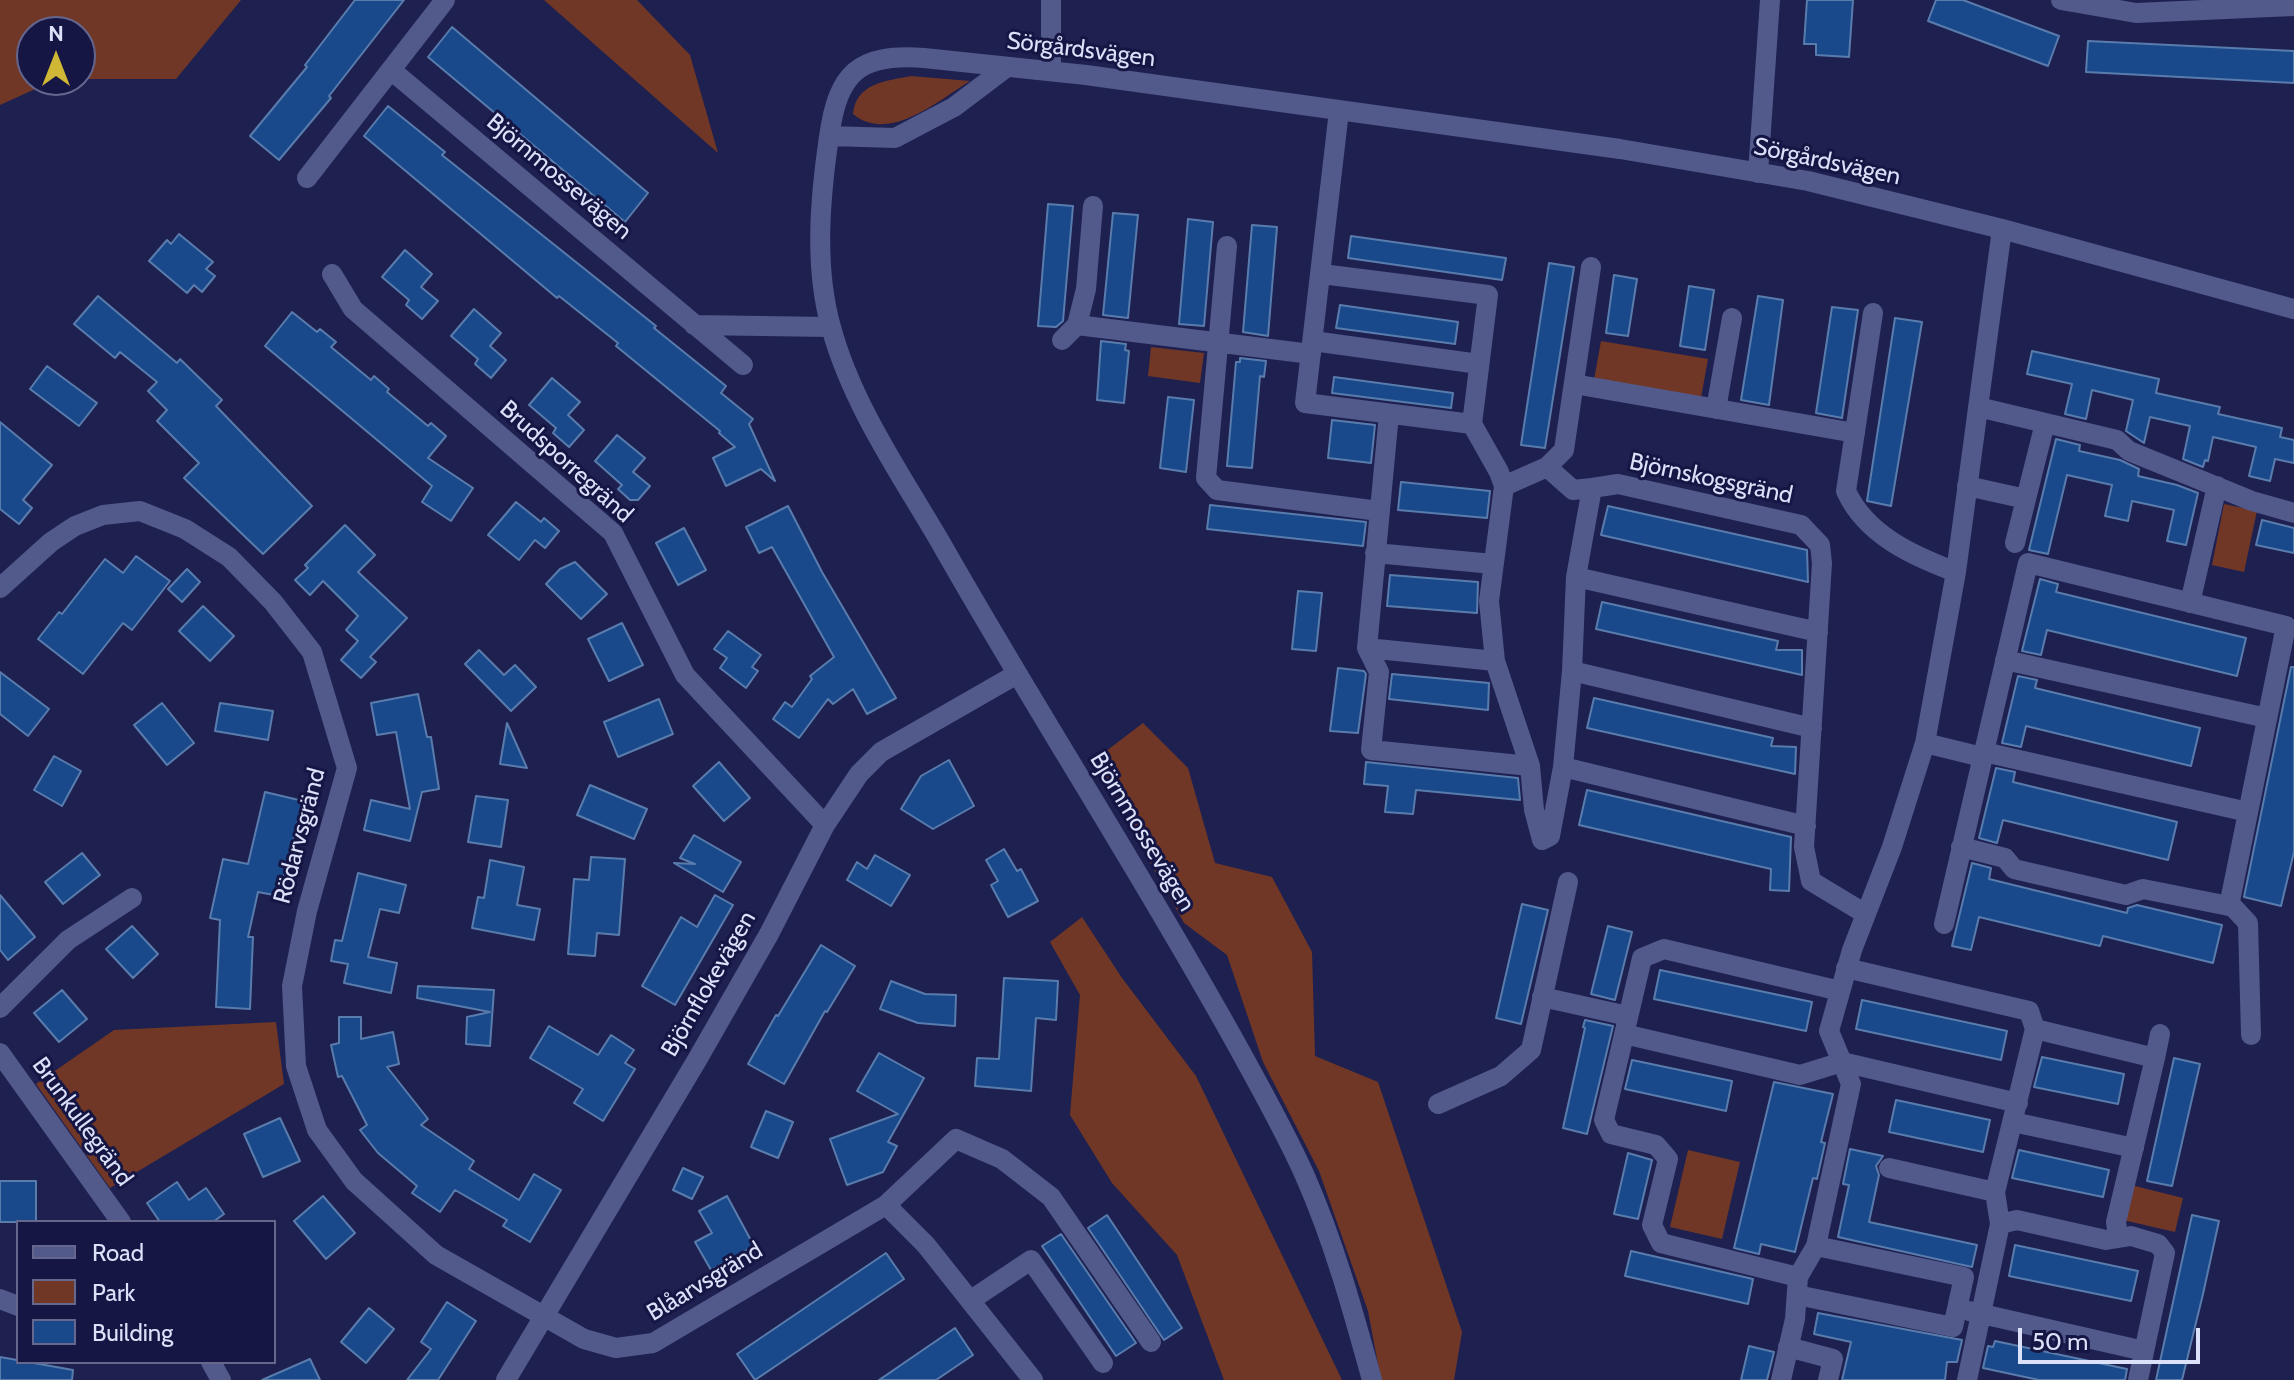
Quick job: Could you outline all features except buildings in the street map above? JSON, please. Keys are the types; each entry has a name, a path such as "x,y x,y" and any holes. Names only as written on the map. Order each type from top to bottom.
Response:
{"street":[{"path":"307,178 445,0"},
{"path":"1051,0 1051,71"},
{"path":"1758,173 1770,0"},
{"path":"2061,0 2136,13 2294,6"},
{"name":"Sörgårdsvägen","path":"835,101 842,85 870,61 886,57 924,58 1051,71 1620,149 1808,181 2002,229 2294,309"},
{"path":"829,136 895,138 954,107 1007,67"},
{"name":"Björnmossevägen","path":"391,70 743,365"},
{"name":"Björnmossevägen","path":"835,101 821,226 822,276 830,327 853,389 1231,1036 1305,1176 1345,1282 1372,1380"},
{"path":"1339,111 1305,403 1472,424"},
{"path":"1093,206 1086,289 1070,332 1312,347 1479,364"},
{"path":"1781,1380 1795,1319 1798,1286 1816,1246 1851,1084 1829,1031 1864,913 1892,847 1925,743 1956,572 2002,229"},
{"path":"1227,246 1206,478 1217,490 1379,511"},
{"path":"1504,486 1547,467 1564,450 1591,267"},
{"name":"Brudsporregränd","path":"332,274 353,309 613,533 685,675 825,825"},
{"path":"1322,274 1488,295 1472,424 1504,486 1489,601 1495,661 1530,766 1534,810 1542,840 1550,836 1563,767 1572,671 1576,577 1592,488 1573,490 1547,467"},
{"path":"1873,313 1846,491 1852,505 1871,528 1921,559 1956,572"},
{"path":"1716,409 1732,318"},
{"path":"694,325 830,327"},
{"path":"1574,384 1855,433"},
{"path":"1978,407 2117,440 2129,451 2252,501 2294,513"},
{"path":"1389,414 1367,648 1379,672 1371,750 1530,766"},
{"path":"2015,543 2045,423"},
{"name":"Björnskogsgränd","path":"1592,488 1618,484 1801,525 1820,545 1822,563 1804,847 1811,881 1864,913"},
{"path":"1967,486 2026,499"},
{"path":"2190,603 2217,486"},
{"name":"Rödarvsgränd","path":"0,588 51,542 75,526 103,515 140,511 185,529 229,557 273,602 312,652 347,768 307,911 292,986 296,1066 317,1130 354,1181 436,1255 543,1314"},
{"path":"1375,553 1493,564"},
{"path":"1944,924 2028,563 2286,626 2229,906"},
{"path":"1576,577 1818,632"},
{"path":"1367,648 1495,661"},
{"path":"2005,660 2267,718"},
{"path":"1572,671 1812,728"},
{"name":"Björnflokevägen","path":"506,1380 697,1060 769,934 825,825 859,774 881,752 1017,674"},
{"path":"1925,743 2248,812"},
{"path":"1563,767 1806,826"},
{"path":"1961,847 2005,858 2014,869 2126,895 2143,889 2234,908 2248,923 2251,1035"},
{"path":"1438,1104 1501,1076 1531,1050 1568,882"},
{"path":"0,1008 68,940 132,898"},
{"path":"1816,1246 1964,1277 1953,1327 1798,1286 1661,1243 1652,1225 1668,1159 1656,1145 1611,1134 1604,1120 1642,958 1664,949 1840,991"},
{"path":"1846,968 2029,1011 2035,1029 1995,1192 2000,1224 1967,1380"},
{"path":"1542,997 1626,1025 1800,1075 1842,1062 2134,1148"},
{"path":"2035,1029 2155,1058"},
{"path":"2118,1238 2116,1222 2160,1034"},
{"name":"Brunkullegränd","path":"0,1053 120,1220"},
{"name":"Blåarvsgränd","path":"543,1314 584,1339 616,1348 653,1343 886,1205 956,1139 1002,1159 1051,1197 1151,1342"},
{"path":"1889,1168 1995,1192"},
{"path":"886,1205 926,1245 1033,1380"},
{"path":"2000,1224 2017,1220 2106,1240 2131,1236 2158,1244 2165,1253 2138,1380"},
{"path":"971,1300 1031,1260 1103,1363"},
{"path":"1957,1308 2144,1351"},
{"path":"1788,1347 1833,1359 1828,1380"}],"green space":[{"path":"0,0 241,0 176,79 96,79 96,16 16,16 16,96 20,96 0,105"},
{"path":"544,0 637,0 690,55 718,153"},
{"path":"911,76 970,81 929,108 898,122 867,122 853,114 855,104 866,90 882,82"},
{"path":"1601,341 1708,359 1701,398 1594,380"},
{"path":"1151,347 1204,353 1200,383 1148,376"},
{"path":"2224,504 2257,511 2244,572 2212,565"},
{"path":"1143,723 1188,768 1215,863 1272,877 1312,952 1315,1056 1378,1082 1462,1332 1454,1380 1381,1380 1368,1311 1319,1171 1263,1062 1227,955 1184,923 1093,761"},
{"path":"1082,917 1122,978 1196,1076 1342,1380 1224,1380 1177,1255 1112,1183 1070,1115 1080,995 1050,942"},
{"path":"276,1022 284,1084 110,1188 36,1084 114,1030"},
{"path":"1688,1150 1740,1162 1722,1239 1670,1227"},
{"path":"2131,1185 2183,1198 2175,1232 2123,1220"}]}
